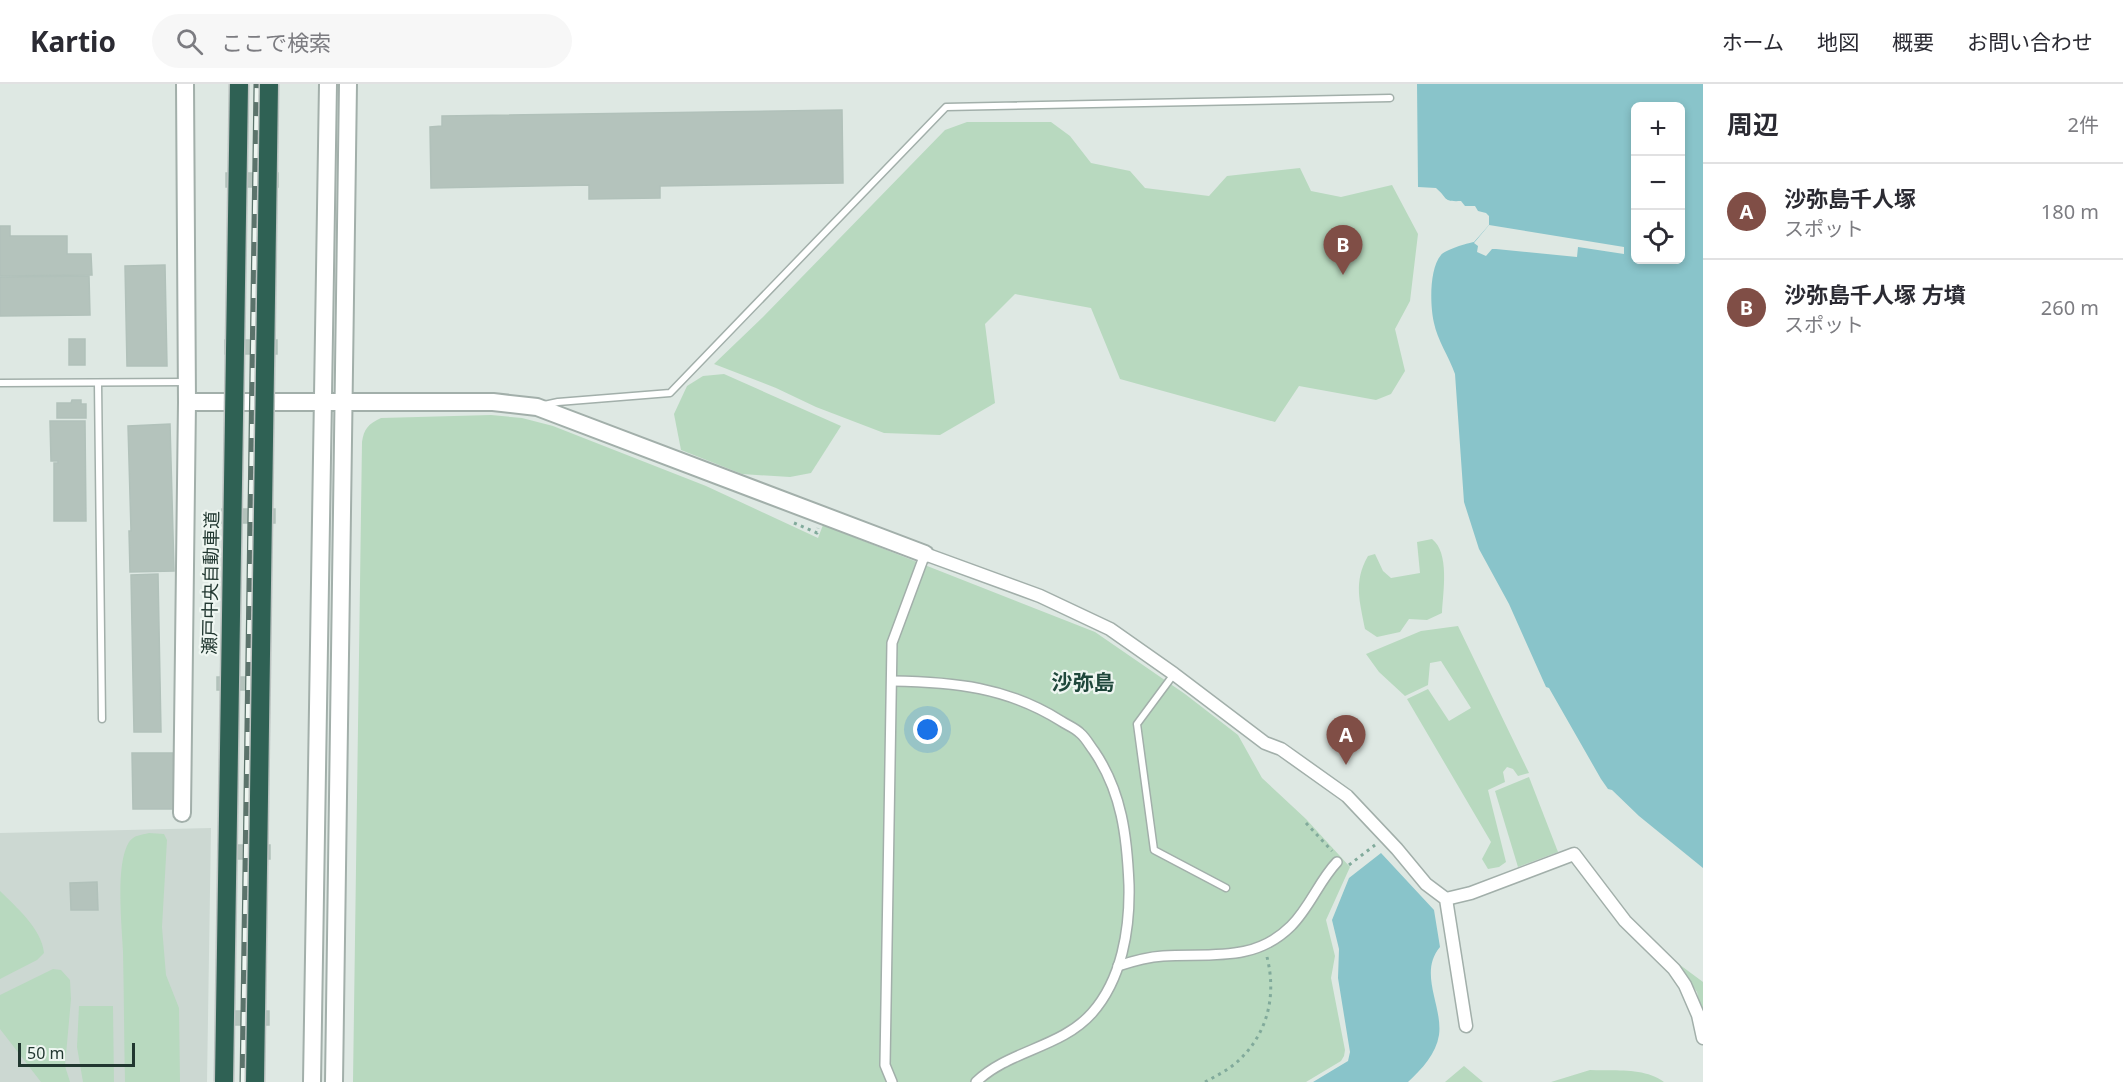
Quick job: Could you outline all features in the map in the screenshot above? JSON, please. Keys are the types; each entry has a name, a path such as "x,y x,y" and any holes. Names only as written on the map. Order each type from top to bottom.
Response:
{"highway":[{"name":"瀬戸中央自動車道","path":"224,1082 238,84"},
{"path":"255,1082 269,84"}],"street":[{"path":"182,813 188,402 184,84"},
{"path":"312,1082 328,84"},
{"path":"334,1082 348,84"},
{"path":"188,402 492,402 537,407 1040,596 1110,629 1265,743 1281,749 1347,796 1386,836 1426,884 1446,898 1466,1026"},
{"path":"892,1082 885,1065 892,643 925,554"},
{"path":"892,681 940,682 991,690 1042,709 1082,734 1105,767 1120,805 1127,848 1129,898 1124,953 1108,988 1092,1013 1070,1033 1005,1061 976,1082"},
{"path":"1446,898 1471,893 1574,854 1625,921 1674,969 1685,984 1698,1015 1703,1038"},
{"path":"1118,966 1151,958 1215,957 1246,952 1263,944 1290,927 1337,862"}],"lane":[{"path":"537,407 558,402 670,393 946,107 1390,98"},
{"path":"98,382 102,719"},
{"path":"0,383 187,382"},
{"path":"1174,675 1137,724 1154,850 1227,888"}],"path":[{"path":"1306,823 1333,852"},
{"path":"1347,867 1386,836"},
{"path":"1205,1082 1235,1064 1248,1051 1269,1014 1272,988 1263,944"}],"shaded area":[{"path":"211,828 207,1082 0,1082 0,833"}],"green space":[{"path":"967,122 1051,122 1070,136 1091,163 1130,171 1145,188 1209,196 1227,176 1300,168 1311,191 1341,197 1392,185 1418,234 1410,301 1395,329 1405,371 1391,394 1376,400 1299,386 1275,422 1120,379 1091,308 1015,294 985,324 995,403 940,435 884,433 714,364 763,317 945,130"},
{"path":"724,374 841,426 811,473 790,477 742,474 681,450 674,414 687,386 703,376"},
{"path":"491,415 522,418 553,426 706,486 818,538 823,525 1095,632 1185,694 1238,735 1262,778 1306,819 1350,867 1326,920 1335,956 1331,978 1345,1050 1341,1061 1306,1082 353,1082 363,437 367,427 381,418"},
{"path":"1432,539 1438,545 1443,563 1442,613 1427,620 1409,619 1400,632 1377,637 1365,629 1359,592 1360,575 1368,556 1375,554 1383,571 1391,578 1420,573 1417,542"},
{"path":"1458,626 1529,773 1518,776 1513,769 1507,767 1503,772 1505,782 1488,790 1506,862 1499,867 1488,869 1482,859 1491,842 1407,699 1428,689 1449,721 1471,708 1441,661 1430,663 1428,685 1405,696 1379,672 1366,654 1421,631"},
{"path":"1529,777 1558,852 1518,867 1495,791"},
{"path":"149,833 164,834 167,840 162,927 166,975 179,1008 180,1082 125,1082 120,896 122,865 129,842 135,837"},
{"path":"0,891 39,935 44,953 37,960 0,979"},
{"path":"1676,962 1703,982 1703,1020 1697,992"},
{"path":"53,969 61,970 70,980 71,999 65,1066 70,1082 41,1082 0,1029 0,995"},
{"path":"79,1006 113,1006 114,1082 83,1082 77,1047"},
{"path":"1464,1066 1483,1082 1445,1082"},
{"path":"1590,1070 1638,1072 1664,1082 1551,1082"}],"water":[{"path":"1417,84 1703,84 1703,868 1608,789 1549,688 1546,687 1509,604 1479,549 1464,502 1455,374 1436,329 1432,307 1432,278 1441,255 1451,249 1474,242 1489,225 1489,216 1478,211 1475,206 1465,206 1461,201 1446,199 1436,188 1418,187"},
{"path":"1381,853 1434,910 1440,947 1431,968 1439,1024 1435,1049 1428,1061 1408,1082 1313,1082 1348,1061 1350,1052 1338,978 1339,949 1332,920 1349,878"}],"pier":[{"path":"1489,225 1624,247 1624,254 1578,247 1577,257 1496,249 1492,249 1486,256 1477,252 1478,246 1474,243"}],"building":[{"path":"842,110 843,183 660,186 660,198 589,199 589,185 431,188 430,127 442,126 442,116"},
{"path":"226,173 278,173 278,187 226,187"},
{"path":"0,226 10,226 10,236 67,236 67,254 91,254 92,275 0,276"},
{"path":"165,265 167,366 127,366 125,266"},
{"path":"89,276 90,315 0,316 0,277"},
{"path":"69,339 85,339 85,365 69,365"},
{"path":"225,340 277,340 277,354 225,354"},
{"path":"72,400 81,400 81,404 86,404 86,418 57,418 57,403 71,403"},
{"path":"50,421 85,421 86,521 54,521 54,463 58,461 51,461"},
{"path":"170,424 174,571 130,572 128,426"},
{"path":"222,509 275,509 275,523 222,523"},
{"path":"158,574 161,732 134,732 131,575"},
{"path":"217,677 269,677 269,690 217,690"},
{"path":"132,753 173,753 173,809 133,809"},
{"path":"218,845 270,845 270,859 218,859"},
{"path":"97,882 98,910 71,910 70,883"},
{"path":"217,1011 269,1011 269,1025 217,1025"}],"railway":[{"path":"243,1082 257,84"}],"place":[{"name":"沙弥島千人塚 方墳","path":"1343,275"},
{"name":"沙弥島千人塚","path":"1346,765"}],"district":[{"name":"沙弥島","path":"1083,683"}]}
